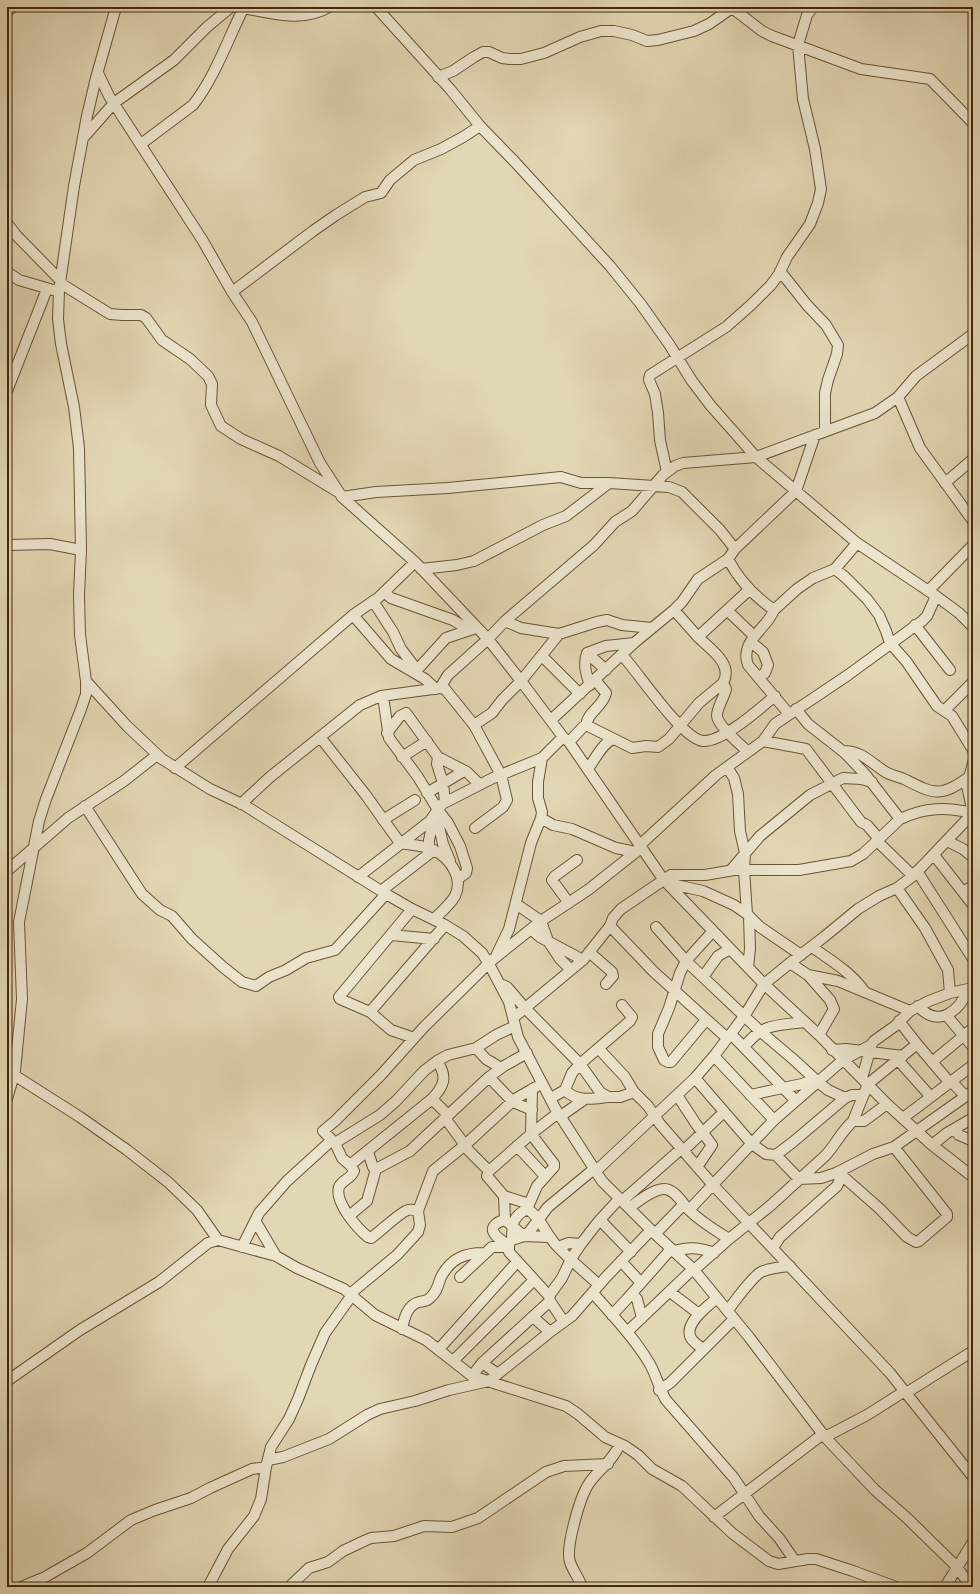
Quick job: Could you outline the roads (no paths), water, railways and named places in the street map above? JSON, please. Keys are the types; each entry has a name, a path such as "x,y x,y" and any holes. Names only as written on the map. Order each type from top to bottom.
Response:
{"street":[{"path":"7,11 13,7"},
{"path":"8,1094 22,998 18,922 34,846 46,799 86,694 86,681 80,635 79,595 82,550 79,448 74,407 61,344 58,304 59,284 83,138 98,73 116,7"},
{"path":"83,138 114,103 174,60 207,27 231,7"},
{"path":"141,144 193,105 198,99 215,68 243,7 287,15 306,16 329,7"},
{"path":"376,7 480,126 610,266 640,303 692,381 711,406 756,457 858,543 932,593 959,613 973,627"},
{"path":"438,77 453,71 483,52 489,52 502,58 521,59 549,51 580,37 601,31 614,31 647,41 658,40 694,31 709,24 731,7 762,31 772,36 861,69 930,79 973,123"},
{"path":"667,472 660,440 655,394 649,380 650,375 726,327 771,285 780,271 786,257 810,224 818,204 820,189 815,149 804,99 798,45 807,15 813,7"},
{"path":"98,73 114,103 203,241 232,292 252,322 320,463 340,495"},
{"path":"232,292 336,215 365,197 380,193 390,180 414,160 452,143 480,126"},
{"path":"7,223 16,236 59,284 110,314 141,315 146,318 162,340 190,359 208,376 212,384 211,405 221,426 241,440 279,456 340,495 418,565 473,629"},
{"path":"551,720 634,643 674,610 682,602 698,579 728,559 735,549 796,491 820,433 825,393 837,354 838,345 826,325 802,300 780,271"},
{"path":"7,272 19,280 47,289 59,284"},
{"path":"7,391 47,289"},
{"path":"58,304 78,294"},
{"path":"438,688 448,675 488,639 505,621 594,545 615,522 632,511 653,486 675,466 683,463 756,457 875,413 898,397 916,376 973,334"},
{"path":"898,397 920,448 973,521"},
{"path":"945,483 973,459"},
{"path":"340,495 470,486 561,477 581,483 609,483 669,487 682,492 720,530 735,549"},
{"path":"175,768 353,616 373,602 418,565 457,565 474,561 566,516 609,483"},
{"path":"858,543 835,569 813,578 797,589 774,610 770,618 752,639 745,659 748,665 775,696 843,751 872,782 900,819"},
{"path":"7,545 50,544 82,550"},
{"path":"418,1211 412,1209 406,1210 371,1238 365,1235 340,1203 338,1196 339,1187 352,1176 354,1171 342,1158 333,1141 323,1131 336,1121 381,1075 414,1038 492,960 541,921 569,903 639,849 703,786 747,751 763,741 775,724 848,675 922,621 926,616 932,593 973,545"},
{"path":"728,559 732,567 750,590 774,610"},
{"path":"835,569 867,599 879,616 890,644 906,661 937,706 952,716 973,750"},
{"path":"698,637 750,590"},
{"path":"384,592 391,598 453,620 473,629 488,639 588,769 639,849 665,881 764,984 819,1035 832,1050 887,1104 932,1145 973,1177"},
{"path":"373,602 393,632 401,649 417,672"},
{"path":"586,726 632,748 646,746 658,747 670,738 699,703 723,683 727,677 726,668 721,660 674,610"},
{"path":"728,611 763,652 768,665 765,673 759,677"},
{"path":"353,616 388,656 417,672 438,688"},
{"path":"505,621 521,628 559,634 607,620 622,625 652,628"},
{"path":"915,625 950,670"},
{"path":"417,672 446,638 473,629"},
{"path":"474,725 492,713 542,656 559,634"},
{"path":"587,653 606,646 634,643"},
{"path":"587,653 606,670"},
{"path":"431,849 429,840 436,814 440,806 479,784 542,758 586,726 591,713 605,698 606,694 592,682 585,668 585,658 587,653"},
{"path":"622,655 660,703 695,738 703,741 716,738 728,732 775,696"},
{"path":"542,656 580,694"},
{"path":"86,681 127,726 157,755 175,768 241,804 383,893 445,925 463,936 492,960 500,985 509,1002 518,1037 560,1116 602,1181 623,1203 694,1270 728,1310 824,1436 875,1490 907,1518 957,1567 971,1587"},
{"path":"945,710 973,682"},
{"path":"723,683 726,689 717,715 718,720 747,751"},
{"path":"241,804 270,777 360,705 383,696 438,688 445,689 474,725 502,774 506,803 475,828"},
{"path":"383,696 387,733 389,738 427,793 436,814 443,844 458,879 455,896 434,920"},
{"path":"387,733 400,716 406,713 438,757 464,771 479,784"},
{"path":"591,713 600,732"},
{"path":"320,737 365,794 400,843 431,849 451,863"},
{"path":"588,769 603,747 613,739"},
{"path":"402,757 427,741"},
{"path":"763,741 806,749 861,822 870,828 878,840 915,873 973,959"},
{"path":"843,751 853,751 865,757 886,773 902,778 926,790 948,790 968,781"},
{"path":"7,871 68,818 124,781 157,755"},
{"path":"438,757 437,764 447,801 448,823 460,846 467,868 466,873 458,879"},
{"path":"492,960 509,929 531,843 541,818 542,812 538,798 538,782 542,758"},
{"path":"962,825 961,810 973,763"},
{"path":"727,767 734,778 738,794 740,831 745,853 744,870 750,949 748,967"},
{"path":"427,793 464,771"},
{"path":"731,870 760,836 810,795 831,783 844,778 861,778 872,782"},
{"path":"968,781 973,813"},
{"path":"930,790 942,808"},
{"path":"383,820 416,800"},
{"path":"85,806 142,894 160,910 172,916 192,939 223,967 242,982 256,986 269,976 286,970 306,958 335,950 383,893 431,849"},
{"path":"242,1247 259,1214 287,1181 333,1141 380,1115 424,1071 437,1061 448,1055 476,1048 514,1022 524,1008 586,956 610,926 613,918 621,909 665,881 671,874 705,875 731,870 799,870 851,861 863,854 900,819 911,814 942,808 973,813"},
{"path":"402,1329 405,1315 415,1303 426,1301 430,1298 437,1290 442,1276 448,1267 461,1256 509,1244 524,1236 548,1207 595,1170 695,1078 714,1056 745,1015 764,984 858,909 879,896 897,888 934,855 973,813"},
{"path":"358,877 436,814"},
{"path":"436,814 448,823"},
{"path":"541,818 553,825 572,829 616,848 639,849"},
{"path":"947,841 963,849 973,857"},
{"path":"934,855 973,905"},
{"path":"569,903 552,880 555,876 577,860"},
{"path":"665,881 703,891 734,905 748,915 760,927 801,955"},
{"path":"963,892 973,886"},
{"path":"897,888 924,928 948,970 950,993"},
{"path":"516,904 541,921 548,940 560,959 570,970"},
{"path":"412,909 339,997 340,999 370,1012 391,1030 414,1038"},
{"path":"370,1012 445,925"},
{"path":"610,926 654,972 706,1020 744,1047 796,1101"},
{"path":"656,927 686,961 745,1015 760,1031 828,1090 845,1098"},
{"path":"509,929 527,932 586,956 612,972 613,976 606,984"},
{"path":"706,1020 671,1062 664,1060 658,1047 658,1034 669,1008 680,972 686,961 713,931"},
{"path":"390,935 434,939"},
{"path":"812,947 840,967 860,985 866,993"},
{"path":"703,977 718,956 730,949"},
{"path":"790,963 808,975 830,1000 834,1009 819,1035"},
{"path":"808,975 838,981 866,993 914,1008 929,1015 940,1017 948,1016 965,998 971,988"},
{"path":"823,978 823,991"},
{"path":"500,985 507,987 524,1008 580,1064 600,1092 608,1097"},
{"path":"627,1332 694,1270 770,1206 833,1148 843,1130 853,1121 863,1095 871,1049 899,1021 914,1008 950,993 971,988"},
{"path":"551,1098 565,1090 572,1074 580,1064 630,1021 632,1017 622,1005"},
{"path":"948,1016 973,1047"},
{"path":"695,1078 752,1144 766,1154 776,1155 799,1178 821,1178 840,1174 873,1154 894,1147 969,1093 950,1082 899,1021"},
{"path":"744,1047 760,1031 769,1027 804,1022"},
{"path":"932,1062 973,1028"},
{"path":"865,1081 884,1071 917,1044"},
{"path":"476,1048 486,1059 501,1068"},
{"path":"599,1049 625,1078 634,1092 648,1106 654,1117 713,1185 890,1373 973,1478"},
{"path":"832,1050 859,1051 871,1049 900,1058 931,1097"},
{"path":"21,1587 45,1577 87,1552 131,1520 191,1498 252,1469 321,1442 380,1409 415,1401 449,1390 489,1381 572,1316 630,1252 713,1185 774,1120 796,1101 816,1080 843,1060 859,1051"},
{"path":"882,1053 884,1071"},
{"path":"349,1216 367,1201 376,1170 410,1151 489,1077 501,1068 527,1054"},
{"path":"714,1056 774,1120"},
{"path":"350,1165 368,1152 442,1089 444,1078 442,1069 437,1061"},
{"path":"903,1118 973,1065"},
{"path":"12,1071 103,1134 168,1182 197,1210 218,1240"},
{"path":"489,1077 513,1102 532,1110"},
{"path":"750,1095 816,1080"},
{"path":"208,1587 228,1549 254,1516 261,1499 267,1463 273,1443 289,1419 298,1400 325,1333 351,1295 404,1248 418,1232 420,1224 418,1211 433,1171 465,1145 513,1102 542,1082"},
{"path":"509,1223 528,1206 537,1186 554,1167 554,1164 531,1134 532,1089"},
{"path":"565,1090 576,1097 590,1100 620,1097 634,1092"},
{"path":"776,1155 845,1098 852,1095 863,1095"},
{"path":"673,1098 685,1110 712,1145 697,1167"},
{"path":"432,1099 446,1116 469,1151 489,1171"},
{"path":"585,1099 531,1134 489,1171 487,1176 504,1196 528,1206 549,1237 599,1285"},
{"path":"853,1121 864,1121 887,1104"},
{"path":"472,1376 482,1363 533,1317 550,1299 571,1259 600,1220 623,1203 650,1176 703,1132 724,1112"},
{"path":"932,1145 954,1129 973,1118"},
{"path":"954,1129 959,1135 973,1141"},
{"path":"517,1146 545,1176"},
{"path":"840,1174 880,1209 906,1237 916,1242 919,1241 947,1217 947,1214 894,1147"},
{"path":"368,1152 373,1167 376,1170"},
{"path":"773,1248 780,1237 837,1186 840,1174"},
{"path":"650,1176 663,1189 679,1197 705,1224 729,1239"},
{"path":"623,1203 663,1189"},
{"path":"504,1196 509,1223 508,1252 550,1299 564,1322"},
{"path":"600,1220 630,1252"},
{"path":"460,1277 488,1250 494,1234 492,1229 499,1221 509,1223 524,1236 549,1237"},
{"path":"256,1222 276,1256"},
{"path":"494,1234 509,1244"},
{"path":"7,1381 80,1330 160,1282 208,1243 218,1240 276,1256 297,1268 344,1289 375,1315 426,1340 472,1376 566,1406 584,1418 605,1437 638,1455 652,1469 682,1486 732,1533 769,1561 778,1564 816,1559 896,1587"},
{"path":"558,1247 569,1243 581,1244"},
{"path":"612,1315 672,1250 688,1247 704,1249 714,1253"},
{"path":"621,1261 641,1283"},
{"path":"439,1349 517,1262"},
{"path":"728,1310 760,1272 772,1268 790,1266"},
{"path":"453,1361 534,1280"},
{"path":"670,1292 699,1314"},
{"path":"593,1293 627,1332 648,1361 659,1390 671,1406 734,1478 759,1516 779,1538 795,1561"},
{"path":"632,1294 637,1299 642,1318"},
{"path":"703,1349 691,1339 689,1331 699,1314 717,1298"},
{"path":"533,1317 550,1332"},
{"path":"659,1390 670,1383 734,1319"},
{"path":"714,1517 824,1436 867,1415 973,1351"},
{"path":"482,1363 498,1374"},
{"path":"582,1587 570,1562 570,1543 581,1502 588,1486 616,1454 620,1444"},
{"path":"289,1587 309,1568 328,1562 343,1552 371,1538 402,1534 424,1526 452,1527 478,1518 546,1472 564,1466 608,1464"},
{"path":"945,1587 973,1542"}]}
